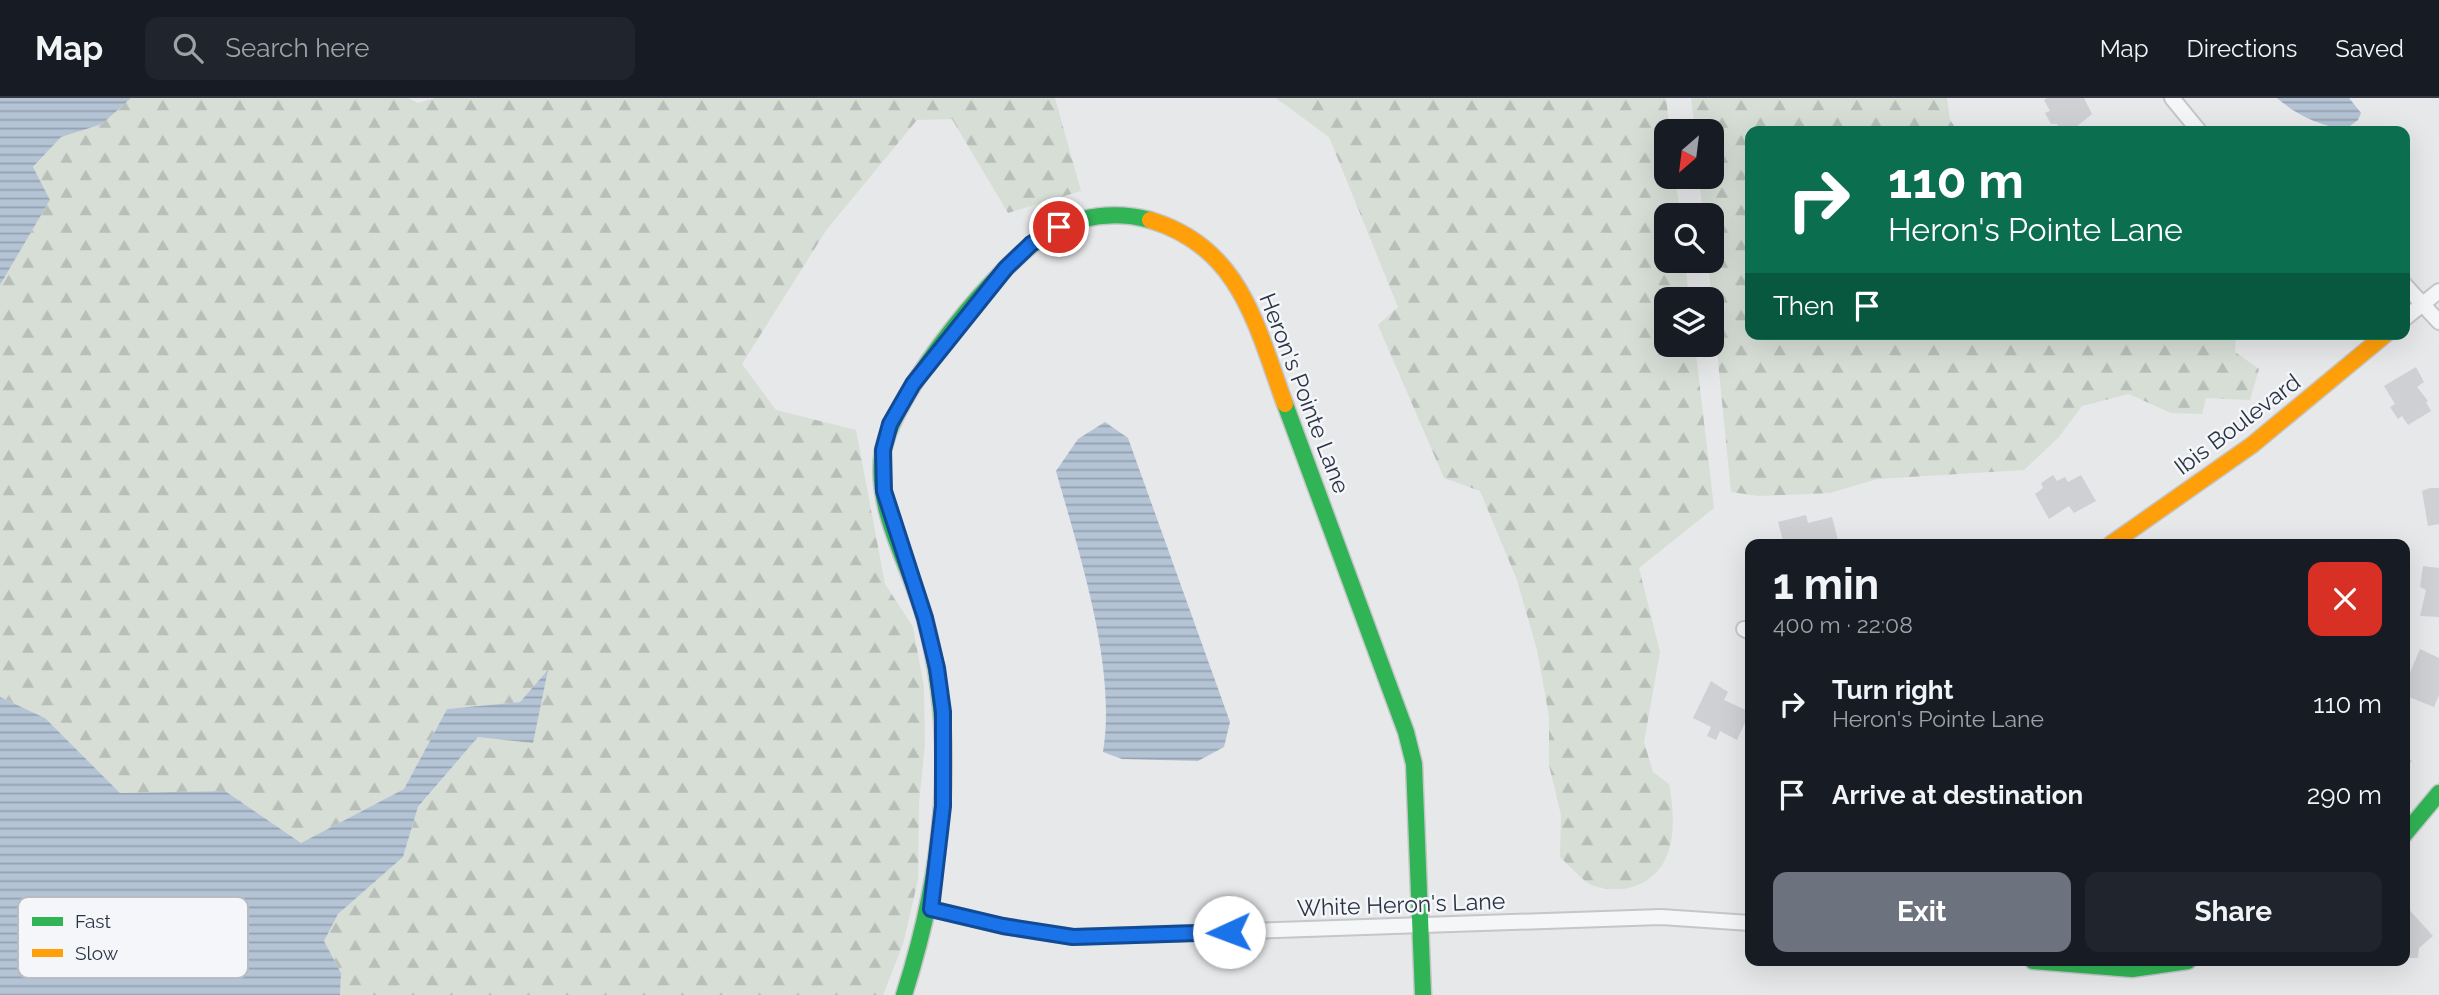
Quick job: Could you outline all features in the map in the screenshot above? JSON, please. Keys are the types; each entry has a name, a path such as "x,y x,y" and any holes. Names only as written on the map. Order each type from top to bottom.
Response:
{"street":[{"path":"2172,98 2195,126"},
{"name":"Heron's Pointe Lane","path":"904,995 931,909 943,806 943,712 937,668 925,618 884,491 883,450 890,424 913,384 1006,268 1031,244 1059,227 1117,214 1146,218 1195,238 1233,276 1248,303 1406,732 1418,789 1423,995"},
{"path":"2410,290 2439,322"},
{"path":"2410,314 2439,290"},
{"name":"Ibis Boulevard","path":"2118,539 2252,445 2379,340"},
{"path":"2410,828 2439,793"},
{"name":"White Heron's Lane","path":"931,909 1003,926 1073,937 1661,918 1745,923"},
{"path":"2063,966 2170,966"}],"green space":[{"path":"131,98 408,98 418,103 435,98 1055,98 1081,191 1008,213 952,119 917,120 827,229 742,364 776,410 856,430 885,584 913,627 924,687 925,744 919,803 918,880 903,944 883,995 340,995 341,973 324,941 338,914 403,857 418,808 478,737 533,742 547,672 520,702 447,709 404,789 301,843 225,791 120,793 45,718 0,697 0,285 50,200 33,168 61,136 102,124"},
{"path":"1276,98 1666,98 1669,119 1654,119 1654,189 1677,189 1678,203 1654,203 1654,273 1686,273 1688,287 1654,287 1654,357 1696,357 1714,508 1639,568 1660,652 1644,742 1653,772 1669,784 1673,817 1669,849 1664,863 1655,874 1641,883 1624,889 1596,887 1584,880 1560,857 1561,815 1549,765 1549,716 1537,650 1517,580 1480,491 1444,478 1378,325 1398,307 1329,137"},
{"path":"1691,98 1947,98 1950,120 1954,126 1745,126 1745,340 2236,340 2235,352 2259,369 2250,400 2206,398 2202,414 2171,413 2129,394 2082,406 2058,438 2024,470 1877,479 1830,493 1759,496 1731,492 1718,357 1724,357 1724,287 1711,287 1709,273 1724,273 1724,203 1702,203 1700,189 1724,189 1724,119 1694,119"}],"water":[{"path":"0,98 131,98 102,124 61,137 33,167 50,200 0,285"},
{"path":"2277,98 2349,98 2361,113 2358,120 2350,126 2330,126 2292,110"},
{"path":"1105,422 1128,438 1230,722 1224,747 1198,761 1122,759 1103,752 1105,684 1100,647 1085,574 1056,471 1078,439"},
{"path":"548,670 533,743 478,737 418,807 403,857 338,914 324,941 341,973 340,995 0,995 0,697 45,718 120,793 225,791 301,843 404,789 447,709 520,702"}],"building":[{"path":"2084,98 2092,114 2077,126 2051,124 2045,113 2050,111 2044,100"},
{"path":"2416,367 2424,382 2417,387 2428,401 2426,402 2431,411 2408,425 2402,416 2398,419 2390,407 2395,404 2384,386"},
{"path":"2053,475 2057,481 2065,477 2068,482 2081,475 2096,501 2074,513 2069,506 2049,519 2035,494 2043,488 2041,483"},
{"path":"2439,488 2439,524 2428,526 2422,491"},
{"path":"1806,515 1808,523 1832,517 1838,539 1783,539 1778,522"},
{"path":"2423,566 2439,568 2439,617 2420,616 2426,590 2420,587"},
{"path":"2420,649 2439,658 2439,695 2434,707 2410,697 2410,673"},
{"path":"1711,681 1728,692 1724,700 1745,710 1745,723 1737,740 1720,731 1716,740 1707,736 1711,727 1693,718"},
{"path":"2410,911 2433,936 2419,948 2418,958 2410,958"}],"traffic: fast":[{"path":"904,995 929,902 942,809 944,761 942,714 935,667 919,599 888,515 881,472 883,451 891,426 907,396 952,329 1005,269 1030,246 1052,231 1088,218 1112,215 1150,220"},
{"path":"1285,404 1406,732 1414,764 1423,995"},
{"path":"2410,828 2439,793"},
{"path":"2095,966 2132,969 2153,966"}],"traffic: slow":[{"path":"1150,220 1181,232 1205,249 1225,270 1254,319 1285,404"},
{"path":"2118,539 2252,445 2379,340"}],"route":[{"path":"1059,227 1031,244 1006,268 913,384 890,424 883,450 884,491 925,618 937,668 943,712 943,806 940,850 931,909 1003,926 1073,937 1229,932"}]}
